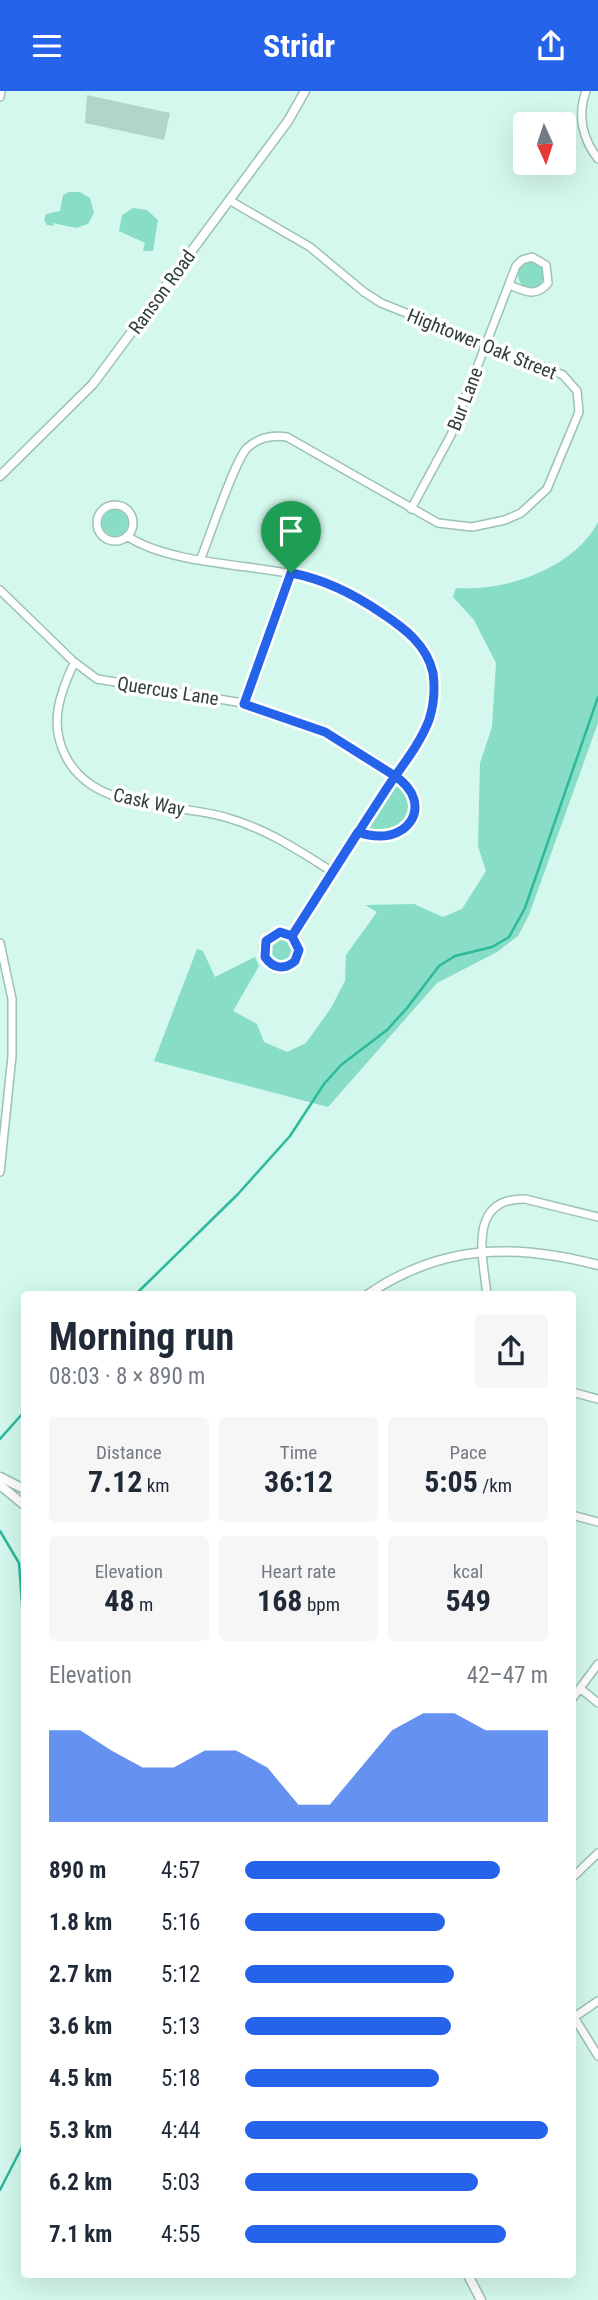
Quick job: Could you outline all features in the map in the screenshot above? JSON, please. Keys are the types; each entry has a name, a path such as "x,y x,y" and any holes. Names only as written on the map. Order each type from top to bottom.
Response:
{"street":[{"path":"0,97 1,91"},
{"name":"Ranson Road","path":"0,476 93,384 288,121 305,91"},
{"path":"586,91 581,111 582,127 587,142 598,159"},
{"name":"Hightower Oak Street","path":"201,558 243,454 257,441 267,437 279,436 296,440 438,523 454,526 488,525 521,513 547,489 579,412 577,391 563,375 381,303 363,292 310,247 229,200"},
{"name":"Bur Lane","path":"411,509 443,453 516,266 522,260 537,258 546,265 548,283 539,291 527,292 510,285"},
{"path":"127,536 133,523 129,512 120,506 103,509 97,526 103,536 114,541 127,536 157,551 321,580 379,611 414,638 429,660 434,685 429,720 292,936"},
{"path":"244,704 291,573"},
{"name":"Quercus Lane","path":"0,590 74,663 97,679 244,704 325,732 395,776"},
{"name":"Cask Way","path":"74,663 62,688 57,723 61,746 76,772 85,781 108,794 228,817 281,839 333,872"},
{"path":"358,832 382,838 396,835 409,825 414,811 412,796 406,785 395,776"},
{"path":"280,932 292,936 299,950 295,961 285,967 273,965 265,957 266,941 280,932"},
{"path":"0,943 12,999 12,1056 0,1171"},
{"path":"487,1291 482,1228 486,1216 496,1207 514,1199 535,1201 598,1217"},
{"path":"374,1291 406,1272 434,1262 482,1251 533,1252 598,1265"},
{"path":"576,1393 598,1399"},
{"path":"0,1477 21,1488"},
{"path":"0,1485 21,1502"},
{"path":"576,1516 598,1522"},
{"path":"576,1695 598,1664"},
{"path":"581,1689 598,1703"},
{"path":"576,1874 598,1853"},
{"path":"576,2016 598,2001"},
{"path":"576,2023 598,2056"},
{"path":"470,2278 481,2300"}],"green space":[{"path":"80,192 90,198 94,213 88,224 76,228 53,223 54,226 47,225 44,220 46,214 60,211 63,195"},
{"path":"133,208 147,210 158,220 153,251 143,251 145,243 119,231 122,215"},
{"path":"531,262 540,266 544,275 540,284 531,288 522,284 518,275 522,266"},
{"path":"115,510 124,514 128,523 124,532 115,536 106,532 102,523 106,514"},
{"path":"598,522 598,723 529,915 518,936 497,952 437,983 328,1107 154,1061 197,949 203,951 215,977 255,957 259,966 233,1011 257,1024 264,1042 287,1052 306,1043 331,1008 345,981 346,955 377,912 365,905 414,904 443,917 462,909 486,871 478,846 480,763 492,727 496,663 474,620 453,597 456,588 496,586 537,574 573,552"},
{"path":"398,783 407,797 406,820 396,831 386,834 370,833 368,826 394,785"},
{"path":"281,937 290,941 294,950 290,959 281,963 272,959 268,950 272,941"}],"building":[{"path":"87,95 170,113 164,140 85,123"}],"waterway":[{"path":"139,1291 238,1194 290,1136 324,1084 341,1065 387,1030 439,966 455,956 492,947 509,937 525,908 598,697"},
{"path":"0,1439 21,1415"},
{"path":"0,1531 19,1563 21,1590"},
{"path":"0,2190 21,2149"}],"route":[{"path":"291,573 244,704 336,738 395,776 402,781 410,790 414,811 409,825 396,835 375,838 358,832 333,872 292,936 298,943 299,950 295,961 291,965 279,967 265,957 266,941 280,932 292,936 358,832 395,776 424,730 434,698 429,660 414,638 402,627 359,599 321,580 291,573"}]}
